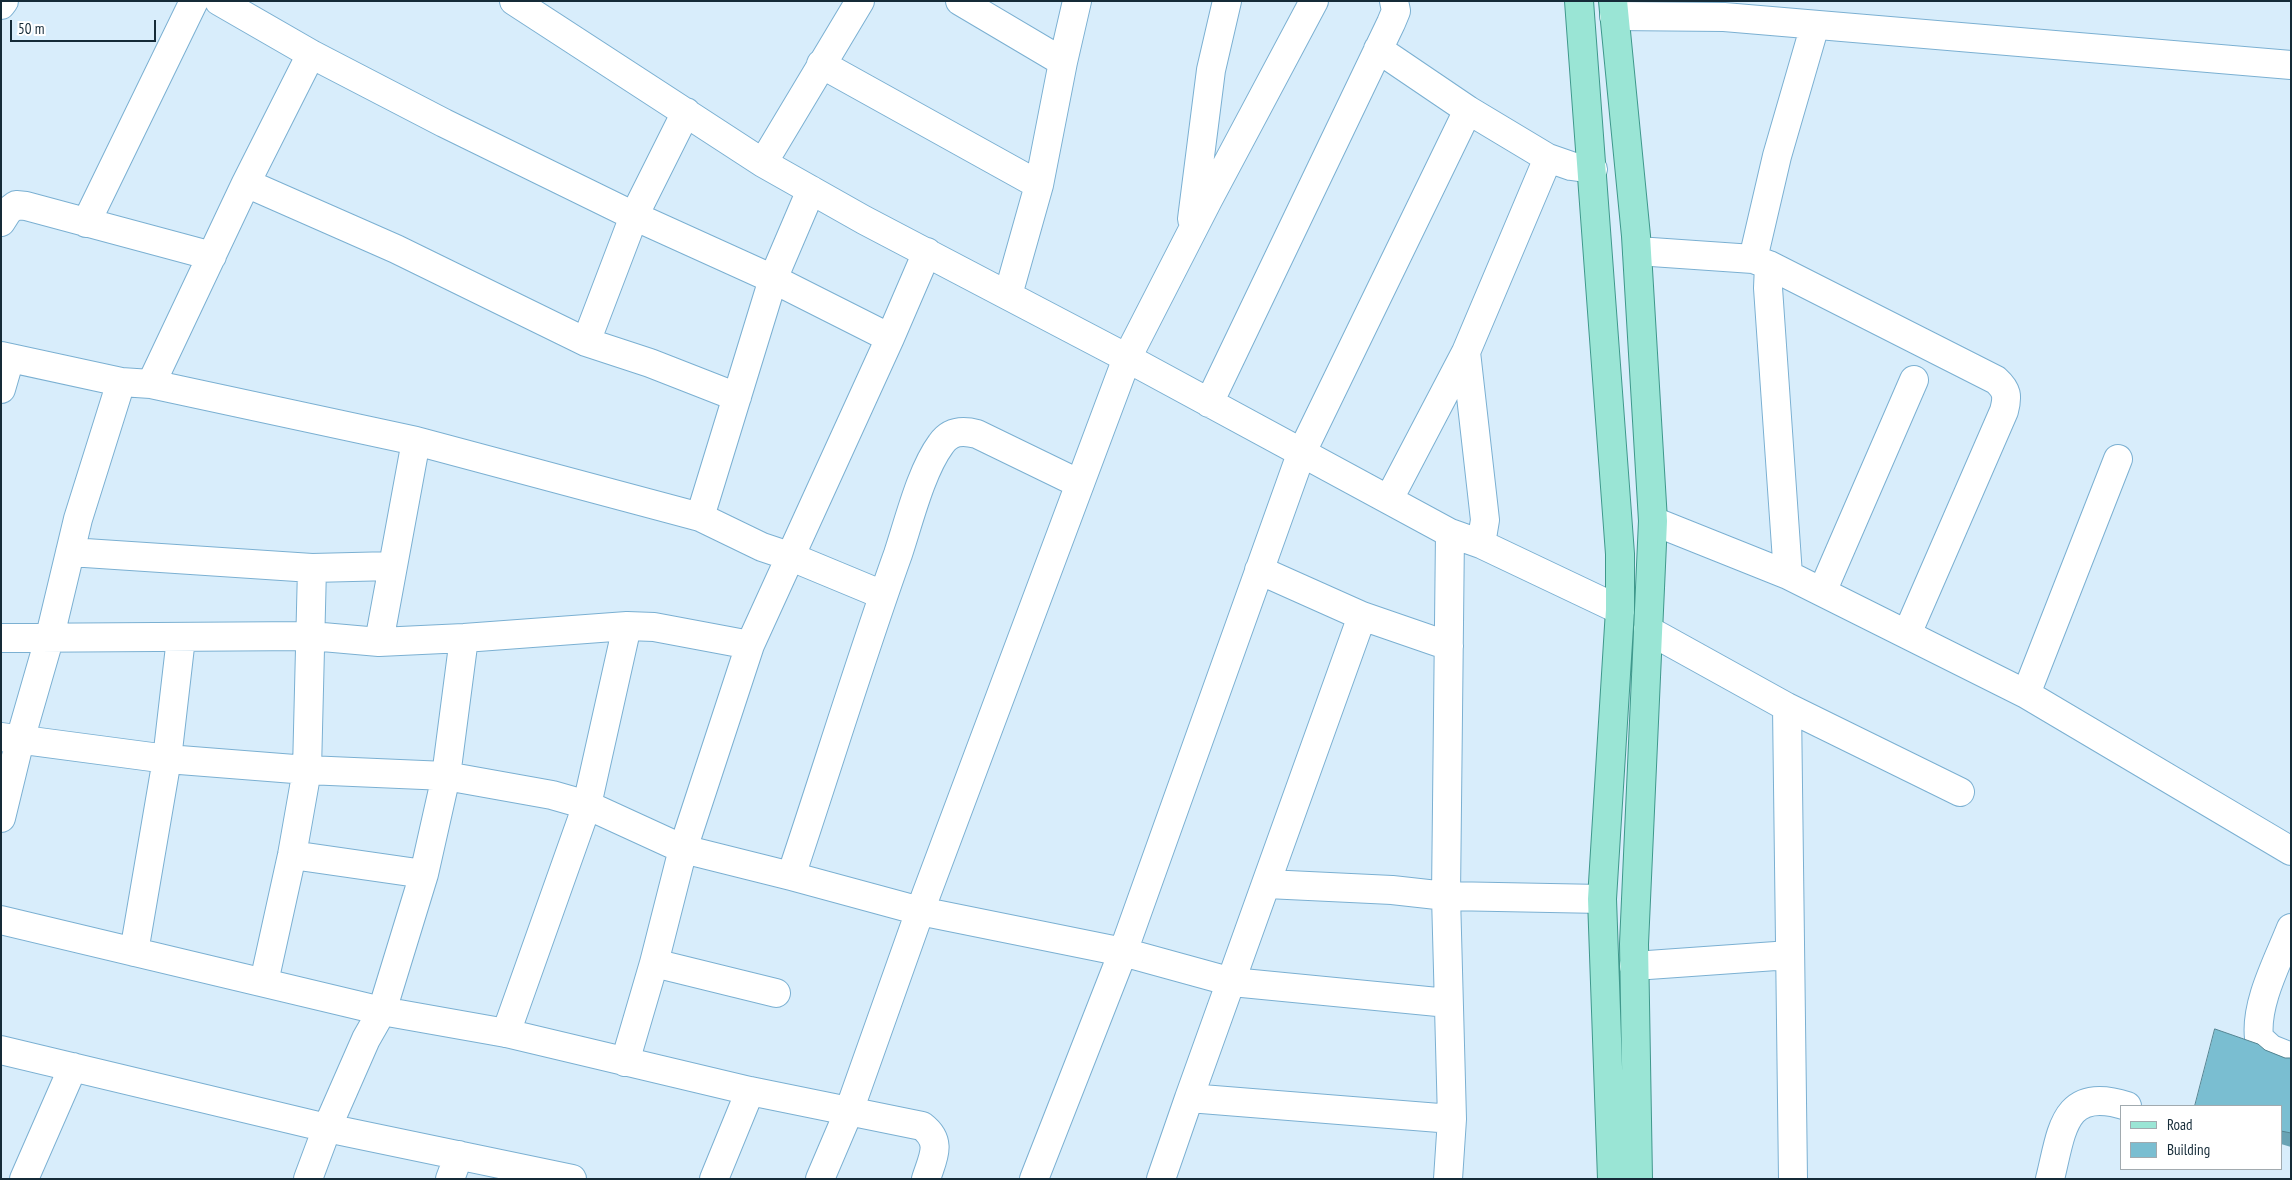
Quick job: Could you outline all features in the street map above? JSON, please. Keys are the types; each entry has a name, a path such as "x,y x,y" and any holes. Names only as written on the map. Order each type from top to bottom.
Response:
{"main road":[{"path":"1579,1 1593,169 1620,554 1620,610 1602,899 1612,1179"},
{"path":"1613,9 1637,251 1653,520 1634,966 1638,1179"}],"street":[{"path":"1,4 4,1"},
{"path":"86,223 194,1"},
{"path":"220,1 311,54 444,123 634,216 773,279 890,338"},
{"path":"764,163 860,1"},
{"path":"960,1 1063,62"},
{"path":"1008,294 1039,185 1077,1"},
{"path":"1189,238 1211,70 1227,1"},
{"path":"820,1179 849,1110 920,912 1128,358 1314,1"},
{"path":"1208,403 1396,11 1394,1"},
{"path":"518,2 764,163 811,190 1128,358 1301,454 1450,533 1481,544 1620,610"},
{"path":"1613,9 1727,9 1814,25 2291,65"},
{"path":"1788,575 1768,288 1761,262 1777,156 1814,25"},
{"path":"1378,49 1468,110 1548,158 1571,166 1593,169"},
{"path":"151,384 246,183 311,54"},
{"path":"821,64 1039,185"},
{"path":"1034,1179 1122,952 1301,454 1468,110"},
{"path":"586,342 634,216 686,112"},
{"path":"1389,499 1466,352 1548,158"},
{"path":"246,183 396,249 586,342 650,363 737,397"},
{"path":"700,517 773,279 811,190"},
{"path":"1,222 8,211 16,205 26,206 212,256"},
{"path":"1637,251 1761,262 1996,380 2004,388 2007,398 2004,411 1908,634"},
{"path":"625,1062 654,963 683,849 750,645 890,338 927,252"},
{"path":"1466,352 1486,520 1481,544"},
{"path":"1,389 6,357 121,382 151,384 416,440 700,517 762,547 789,556 883,595"},
{"path":"1822,592 1914,380"},
{"path":"1,818 10,738 50,636 78,519 121,382"},
{"path":"791,876 883,595 926,472 942,443 954,432 965,430 1080,484"},
{"path":"379,642 416,440"},
{"path":"2026,694 2118,459"},
{"path":"1653,520 1788,575 2026,694 2291,851"},
{"path":"1448,1179 1452,1119 1446,896 1450,533"},
{"path":"70,552 312,568 393,566"},
{"path":"264,982 292,856 308,770 312,568"},
{"path":"1259,570 1362,616 1449,646"},
{"path":"1161,1179 1362,616"},
{"path":"1,638 50,636 181,638 311,636 379,642 627,626 654,627 750,645"},
{"path":"506,1032 587,805 627,626"},
{"path":"1648,630 1787,707 1960,792"},
{"path":"134,952 167,758 181,638"},
{"path":"308,1179 327,1128 366,1039 382,1011 424,874 446,776 464,638"},
{"path":"1787,707 1793,1179"},
{"path":"10,738 167,758 308,770 446,776 552,795 587,805 683,849 791,876 920,912 1122,952 1232,982 1448,1003"},
{"path":"292,856 424,874"},
{"path":"1267,884 1392,890 1446,896 1602,899"},
{"path":"1,920 382,1011 506,1032 750,1091 922,1126 931,1134 936,1147 926,1179"},
{"path":"2291,928 2262,1004 2257,1023 2259,1038 2271,1049 2291,1057"},
{"path":"1634,966 1790,955"},
{"path":"654,963 776,993"},
{"path":"1,1050 327,1128 455,1167 572,1179"},
{"path":"24,1179 73,1067"},
{"path":"714,1179 750,1091"},
{"path":"1189,1098 1452,1119"},
{"path":"2050,1179 2064,1125 2076,1107 2092,1100 2121,1105"}],"building":[{"path":"2215,1029 2258,1044 2265,1050 2285,1058 2291,1058 2291,1133 2282,1131 2282,1105 2195,1105"}]}
